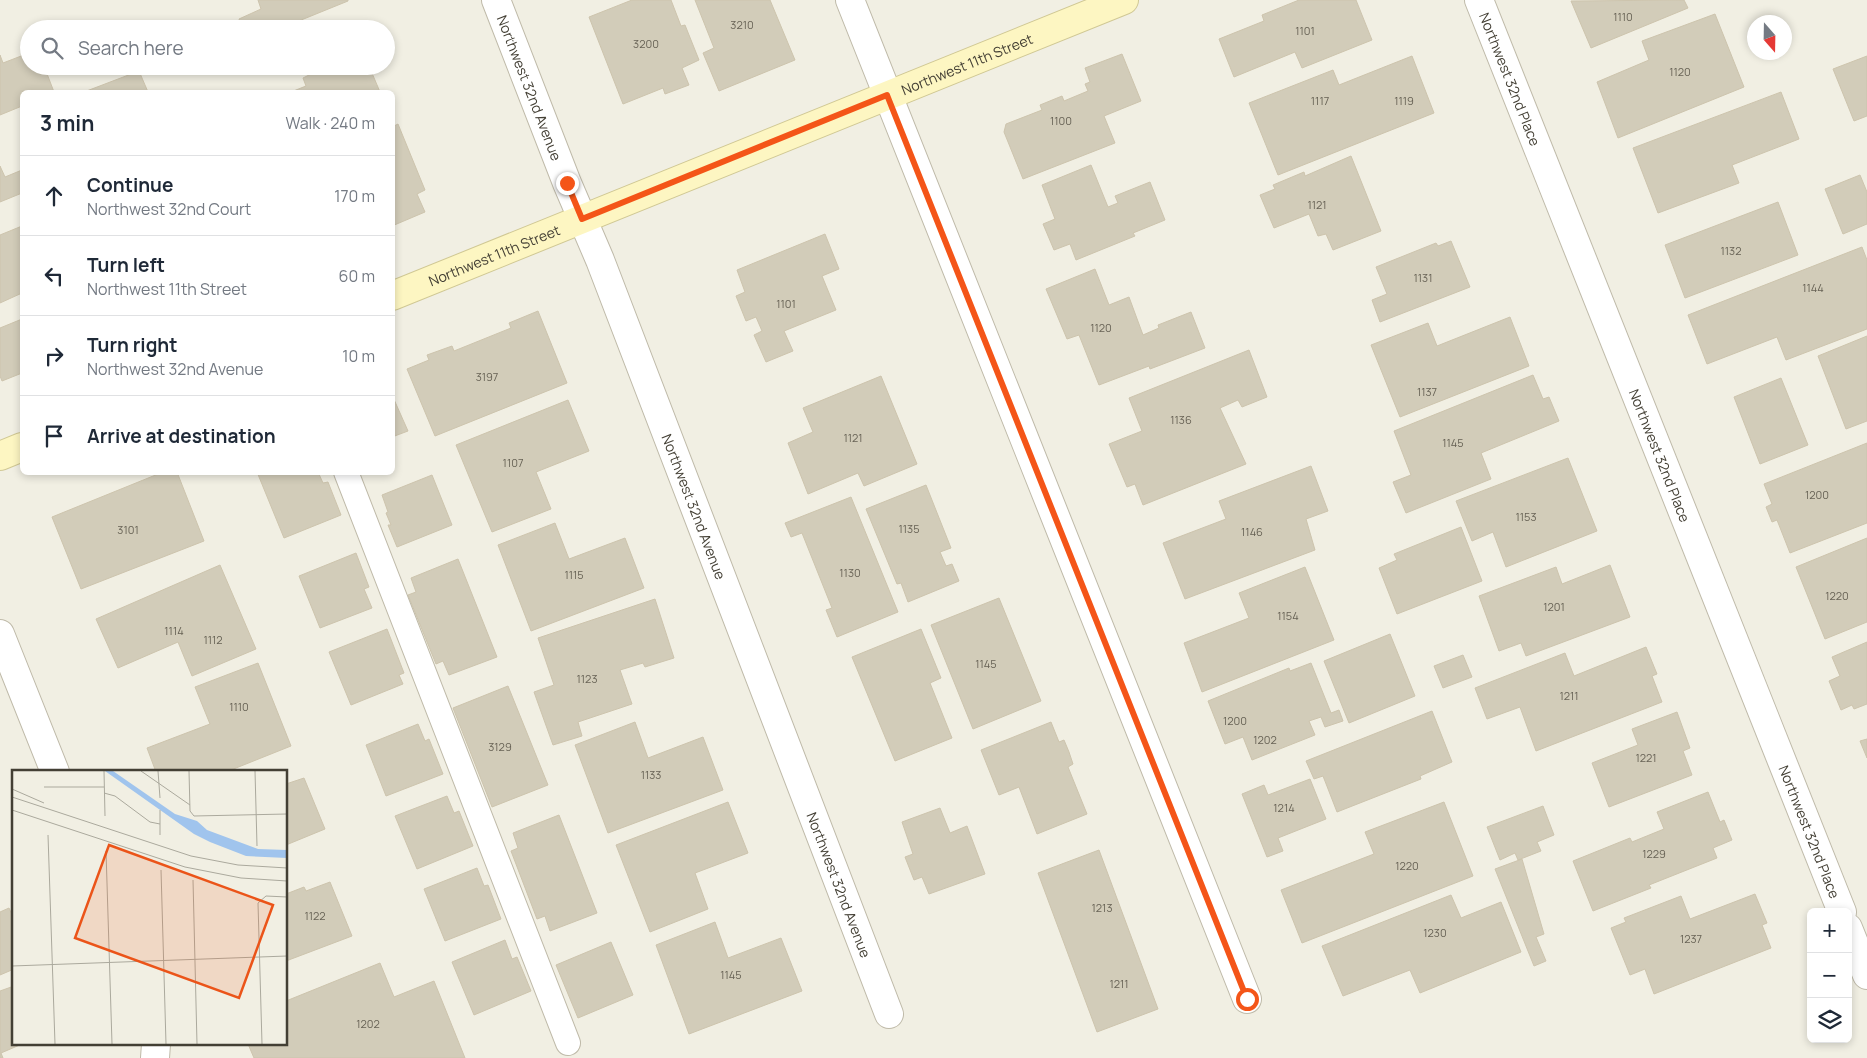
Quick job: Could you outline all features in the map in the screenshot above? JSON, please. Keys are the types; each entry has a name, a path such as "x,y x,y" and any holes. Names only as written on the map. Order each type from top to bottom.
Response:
{"street":[{"name":"Northwest 32nd Avenue","path":"496,0 600,260 889,1014"},
{"path":"850,0 1247,999"},
{"name":"Northwest 11th Street","path":"395,295 1124,0"},
{"name":"Northwest 32nd Place","path":"1479,0 1840,908"},
{"path":"0,456 20,448"},
{"path":"0,634 55,770"},
{"path":"1852,938 1867,975"}],"lane":[{"path":"347,475 568,1042"}],"building":[{"path":"258,0 348,0 301,20 239,20 261,9"},
{"path":"632,0 671,0 681,26 685,25 699,60 682,68 689,85 665,94 663,88 623,104 589,17"},
{"path":"695,0 770,0 795,60 719,91 703,53 714,48"},
{"path":"1299,0 1356,0 1372,40 1302,68 1295,52 1234,77 1219,39 1264,21 1262,15"},
{"path":"1684,0 1688,8 1591,48 1571,1"},
{"path":"1715,14 1744,87 1618,138 1597,82 1649,60 1642,41"},
{"path":"1122,54 1141,101 1104,116 1115,143 1023,179 1004,132 1006,124 1042,110 1040,105 1062,96 1064,101 1088,91 1085,84 1090,82 1085,68"},
{"path":"0,55 3,63 20,56 20,75 47,75 53,90 20,90 20,107 0,115"},
{"path":"1412,56 1434,113 1278,175 1249,103 1333,70 1339,85"},
{"path":"1867,56 1867,116 1854,121 1833,69"},
{"path":"129,75 141,75 147,90 89,90"},
{"path":"309,75 373,75 379,90 296,90 306,86 303,78"},
{"path":"1781,92 1799,139 1732,165 1739,183 1658,213 1633,148"},
{"path":"398,124 425,190 417,194 425,212 395,225 395,126"},
{"path":"1351,156 1381,231 1333,250 1326,234 1318,236 1309,214 1274,228 1260,195 1275,189 1273,185 1304,172 1305,176"},
{"path":"1091,165 1108,207 1118,203 1115,196 1150,182 1165,220 1133,233 1135,236 1076,260 1070,244 1054,250 1043,224 1055,219 1042,185"},
{"path":"0,166 5,177 20,171 20,194 0,202"},
{"path":"1860,175 1867,192 1867,224 1843,234 1825,189"},
{"path":"1778,202 1798,255 1685,298 1665,245"},
{"path":"20,227 20,294 0,303 0,235"},
{"path":"825,234 839,269 822,276 836,310 784,331 793,351 766,362 754,335 762,331 756,317 746,321 736,296 745,292 737,270"},
{"path":"1451,241 1470,287 1380,322 1372,300 1387,294 1376,267 1436,243 1438,246"},
{"path":"1862,247 1867,260 1867,329 1786,360 1777,337 1707,364 1688,315"},
{"path":"1095,269 1109,305 1129,297 1143,335 1159,328 1158,325 1191,312 1205,348 1150,369 1149,366 1099,385 1079,335 1067,339 1046,289"},
{"path":"538,311 567,383 435,436 407,369 429,360 427,355 452,346 454,351 511,328 509,323"},
{"path":"1510,317 1529,366 1400,417 1371,345 1428,323 1437,346"},
{"path":"20,320 20,374 2,381 0,376 0,328"},
{"path":"1867,336 1867,421 1846,429 1818,356"},
{"path":"1249,350 1267,397 1242,407 1238,400 1220,408 1246,464 1143,505 1135,484 1127,487 1109,444 1142,431 1129,398"},
{"path":"1533,375 1543,399 1549,397 1559,421 1481,453 1491,479 1406,513 1393,482 1411,475 1394,431"},
{"path":"881,376 917,464 864,486 858,473 808,494 788,443 813,432 803,408"},
{"path":"1781,378 1808,445 1760,464 1734,397"},
{"path":"568,400 589,451 536,472 551,509 492,532 456,445"},
{"path":"395,402 408,431 395,436"},
{"path":"1867,443 1867,523 1790,553 1777,520 1772,522 1766,507 1772,504 1764,484"},
{"path":"1568,458 1597,531 1506,567 1493,532 1472,541 1456,501"},
{"path":"1311,466 1328,511 1306,519 1315,550 1185,599 1163,543 1226,519 1219,501"},
{"path":"156,475 178,475 204,541 81,589 52,517"},
{"path":"258,475 319,475 323,483 328,482 341,515 284,538"},
{"path":"432,475 452,525 397,547 388,525 391,525 382,495"},
{"path":"926,485 951,548 940,552 946,566 952,564 959,581 908,602 901,583 897,584 866,509"},
{"path":"851,497 898,612 837,637 826,610 832,608 802,533 791,537 785,523"},
{"path":"555,523 569,559 625,538 644,588 531,631 498,545"},
{"path":"1461,527 1482,581 1397,614 1379,568 1397,560 1394,554"},
{"path":"1867,538 1867,622 1825,639 1796,567"},
{"path":"356,553 369,587 364,589 372,608 320,628 299,576"},
{"path":"458,559 497,657 449,675 443,661 436,664 408,595 416,592 411,578"},
{"path":"220,565 256,649 192,676 178,642 118,668 96,619"},
{"path":"1610,565 1630,617 1526,656 1521,643 1499,651 1479,596 1556,567 1562,584"},
{"path":"1305,567 1334,640 1202,692 1184,643 1249,618 1239,593"},
{"path":"999,598 1041,701 973,729 931,625"},
{"path":"655,599 674,658 645,667 643,663 620,670 632,704 578,722 582,736 553,745 534,692 554,685 538,638"},
{"path":"387,629 404,673 399,675 403,684 351,705 329,652"},
{"path":"921,629 941,678 930,683 952,738 895,761 852,657"},
{"path":"1390,634 1415,696 1349,723 1324,661"},
{"path":"1867,642 1867,704 1854,709 1852,705 1841,710 1829,681 1840,676 1832,657"},
{"path":"1646,647 1657,674 1652,676 1662,702 1536,751 1520,707 1487,719 1475,688 1565,653 1574,676"},
{"path":"1463,655 1472,677 1443,688 1434,666"},
{"path":"258,663 291,746 231,770 155,770 147,748 210,724 195,687"},
{"path":"1311,663 1331,713 1339,710 1343,721 1325,727 1321,717 1309,721 1315,735 1252,760 1243,737 1225,744 1208,701 1289,668 1290,671"},
{"path":"508,686 548,785 492,807 453,708"},
{"path":"1432,711 1452,762 1420,776 1421,779 1337,812 1323,776 1314,779 1306,761"},
{"path":"1677,712 1690,748 1683,751 1692,775 1609,807 1592,763 1638,745 1632,729"},
{"path":"635,722 648,758 703,737 723,790 608,833 575,745"},
{"path":"1051,722 1059,742 1064,740 1069,752 1073,764 1068,767 1087,814 1037,834 1019,787 999,795 981,750"},
{"path":"418,724 425,741 429,739 443,774 386,796 366,745"},
{"path":"1867,739 1867,758 1860,741"},
{"path":"304,778 325,829 288,844 288,783"},
{"path":"1310,779 1326,819 1278,838 1283,851 1267,857 1242,794 1264,785 1268,795"},
{"path":"1708,792 1720,822 1724,820 1732,840 1713,848 1717,858 1649,885 1651,888 1593,911 1573,861 1630,838 1632,842 1664,829 1657,812"},
{"path":"447,796 454,813 459,811 473,846 417,869 395,816"},
{"path":"728,802 748,853 695,873 708,909 650,932 616,845"},
{"path":"1444,802 1473,876 1302,943 1281,890 1374,854 1365,832"},
{"path":"1543,806 1554,835 1537,842 1541,851 1518,860 1515,853 1500,860 1487,827"},
{"path":"940,808 950,833 967,826 985,874 929,894 922,877 914,880 905,857 913,854 902,822"},
{"path":"559,815 597,913 550,931 545,916 537,919 511,851 518,848 513,833"},
{"path":"1099,850 1158,1009 1097,1032 1038,873"},
{"path":"1522,859 1544,934 1536,937 1546,961 1534,966 1495,869"},
{"path":"477,868 484,886 488,885 501,919 445,941 424,889"},
{"path":"330,882 352,936 288,960 288,893 304,887 306,891"},
{"path":"1755,894 1767,923 1762,925 1771,948 1654,994 1645,969 1630,975 1611,928 1626,922 1624,918 1681,896 1690,919"},
{"path":"1451,895 1461,918 1501,902 1521,952 1420,993 1410,970 1343,996 1322,946"},
{"path":"9,908 12,915 12,970 0,975 0,912"},
{"path":"715,922 728,958 781,938 802,991 689,1034 656,945"},
{"path":"505,940 512,959 517,957 531,991 474,1015 452,962"},
{"path":"611,942 633,995 578,1018 556,965"},
{"path":"380,963 394,997 434,981 465,1058 254,1058 249,1046 288,1046 288,1000"},
{"path":"12,987 12,1046 17,1046 1,1053 3,1058 0,1058 0,991"}],"route":[{"path":"567,183 582,219 887,95 1247,999"}]}
